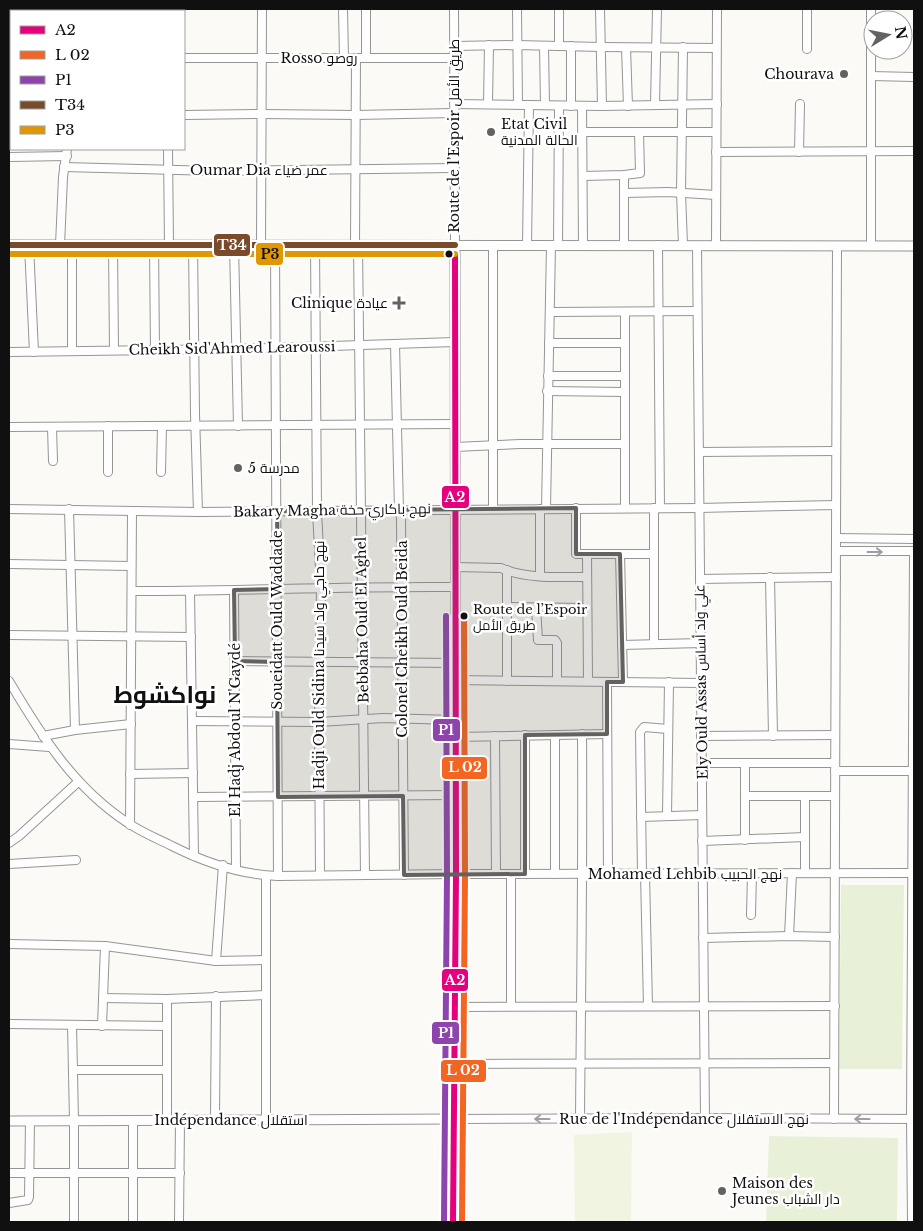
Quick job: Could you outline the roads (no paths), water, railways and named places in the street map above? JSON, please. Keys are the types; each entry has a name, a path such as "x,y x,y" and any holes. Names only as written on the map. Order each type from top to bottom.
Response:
{"street":[{"path":"261,245 262,9"},
{"path":"343,9 344,58"},
{"path":"366,9 366,58"},
{"name":"Route de l’Espoir طريق الأمل","path":"453,1222 456,874 454,9"},
{"path":"517,9 518,104"},
{"path":"559,9 559,46"},
{"path":"600,9 602,106"},
{"path":"655,105 657,9"},
{"path":"716,246 717,9"},
{"path":"807,9 807,49"},
{"path":"871,9 871,246"},
{"path":"454,46 517,44 602,48 716,48"},
{"path":"488,104 489,45"},
{"path":"544,46 545,105"},
{"path":"571,46 572,106"},
{"path":"626,48 628,106"},
{"path":"683,48 681,193 683,246"},
{"name":"Rosso روصو","path":"185,58 454,58"},
{"name":"Bebbaha Ould El Aghel","path":"356,58 356,245 359,345 365,875"},
{"path":"871,76 914,77"},
{"path":"454,104 628,106 717,104"},
{"path":"799,152 800,104"},
{"path":"527,245 529,105"},
{"path":"540,576 560,106"},
{"path":"582,106 583,245"},
{"path":"185,116 454,113"},
{"path":"583,132 716,132"},
{"path":"583,176 639,174 641,171 639,132"},
{"path":"168,150 169,245"},
{"path":"716,152 914,151"},
{"path":"9,157 67,152 64,167 60,245"},
{"name":"Oumar Dia عمر ضياء","path":"64,167 168,170 454,168"},
{"path":"624,175 624,245"},
{"path":"624,193 668,192 716,195"},
{"path":"9,245 914,246"},
{"path":"29,245 34,352"},
{"path":"72,245 72,351"},
{"path":"113,245 114,350"},
{"path":"154,245 155,350"},
{"path":"193,245 198,512"},
{"path":"234,245 238,426"},
{"name":"Soueidatt Ould Waddade","path":"275,245 278,876"},
{"name":"Hadji Ould Sidina نهج حاجي ولد سيدنا","path":"315,245 317,511 321,587 319,722 320,875"},
{"path":"493,245 493,509"},
{"path":"654,644 659,312 658,245"},
{"name":"Ely Ould Assas علي ولد أساس","path":"697,246 705,1118"},
{"path":"834,1119 837,246"},
{"path":"550,312 697,312"},
{"path":"625,312 625,508"},
{"name":"Cheikh Sid'Ahmed Learoussi","path":"9,352 236,349 455,342"},
{"path":"549,342 625,343"},
{"name":"Colonel Cheikh Ould Beida","path":"395,344 399,510 401,518 404,875"},
{"path":"548,376 625,376"},
{"path":"548,391 625,392"},
{"path":"9,427 455,424"},
{"path":"108,426 108,472"},
{"path":"161,472 162,426"},
{"path":"52,427 53,461"},
{"path":"455,447 625,444"},
{"path":"699,452 836,451"},
{"name":"Bakary Magha نهج باكاري حخة","path":"9,509 198,512 836,505"},
{"path":"576,508 576,554 654,554"},
{"path":"69,509 75,730"},
{"path":"130,825 132,511"},
{"path":"836,538 914,539"},
{"path":"836,551 914,552 912,1222"},
{"path":"587,554 588,681"},
{"path":"620,554 623,682"},
{"path":"9,564 131,566"},
{"path":"455,567 501,568 540,576 586,577"},
{"path":"507,570 507,680"},
{"path":"700,580 836,577"},
{"path":"770,578 773,736"},
{"path":"132,591 401,586 455,587"},
{"name":"El Hadj Abdoul N'Gaydé","path":"234,590 236,869"},
{"path":"190,591 194,856"},
{"path":"507,607 586,608"},
{"path":"536,608 537,638 540,642 554,640 558,643 557,681"},
{"path":"9,635 191,637"},
{"path":"622,645 700,643"},
{"path":"235,661 456,663"},
{"path":"456,680 701,682"},
{"name":"Mohamed Lehbib نهج الحبيب","path":"9,681 49,747 78,782 107,809 130,825 194,856 266,876 913,873"},
{"path":"607,682 608,874"},
{"path":"667,816 669,682"},
{"path":"192,720 319,722 363,718 456,720"},
{"path":"43,736 75,730 131,724"},
{"path":"648,1006 640,732 644,727 668,729"},
{"path":"580,1119 580,1006 584,874 582,734"},
{"path":"456,737 607,734"},
{"path":"525,735 525,874"},
{"path":"555,735 555,874"},
{"path":"701,736 835,735"},
{"path":"495,736 496,874"},
{"path":"9,744 49,747"},
{"path":"702,763 745,763 912,771"},
{"path":"745,763 745,840"},
{"path":"130,774 192,773"},
{"path":"9,843 78,782"},
{"path":"193,797 456,795"},
{"path":"745,796 835,796"},
{"path":"805,796 805,873"},
{"path":"641,817 702,815"},
{"path":"702,841 806,837"},
{"path":"9,864 76,860"},
{"path":"216,961 223,865"},
{"path":"789,936 792,873"},
{"path":"511,874 511,1006"},
{"path":"751,915 752,874"},
{"path":"266,876 266,1120"},
{"path":"703,938 835,937"},
{"path":"9,944 105,946 216,961 266,960"},
{"path":"102,1026 105,946"},
{"path":"103,998 168,999 266,995"},
{"path":"215,1120 216,996"},
{"path":"167,1121 168,999"},
{"path":"455,1006 834,1006"},
{"path":"9,1024 168,1026"},
{"path":"72,1026 74,1222"},
{"path":"454,1064 834,1063"},
{"path":"73,1070 167,1070"},
{"name":"Indépendance استقلال","path":"9,1121 454,1119"},
{"name":"Rue de l'Indépendance نهج الاستقلال","path":"454,1119 912,1119"},
{"path":"9,1202 28,1200 30,1121"},
{"path":"132,1121 133,1222"},
{"path":"179,1222 180,1121"},
{"path":"9,1173 180,1173"}],"place":[{"name":"Chourava","path":"844,74"},
{"name":"Etat Civil الحالة المدنية","path":"491,132"},
{"name":"Clinique عيادة","path":"399,303"},
{"name":"مدرسة 5","path":"238,468"},
{"name":"Route de l’Espoir طريق الأمل","path":"464,616"},
{"name":"Maison des Jeunes دار الشباب","path":"722,1191"}],"district":[{"name":"نواكشوط","path":"165,694"}]}
